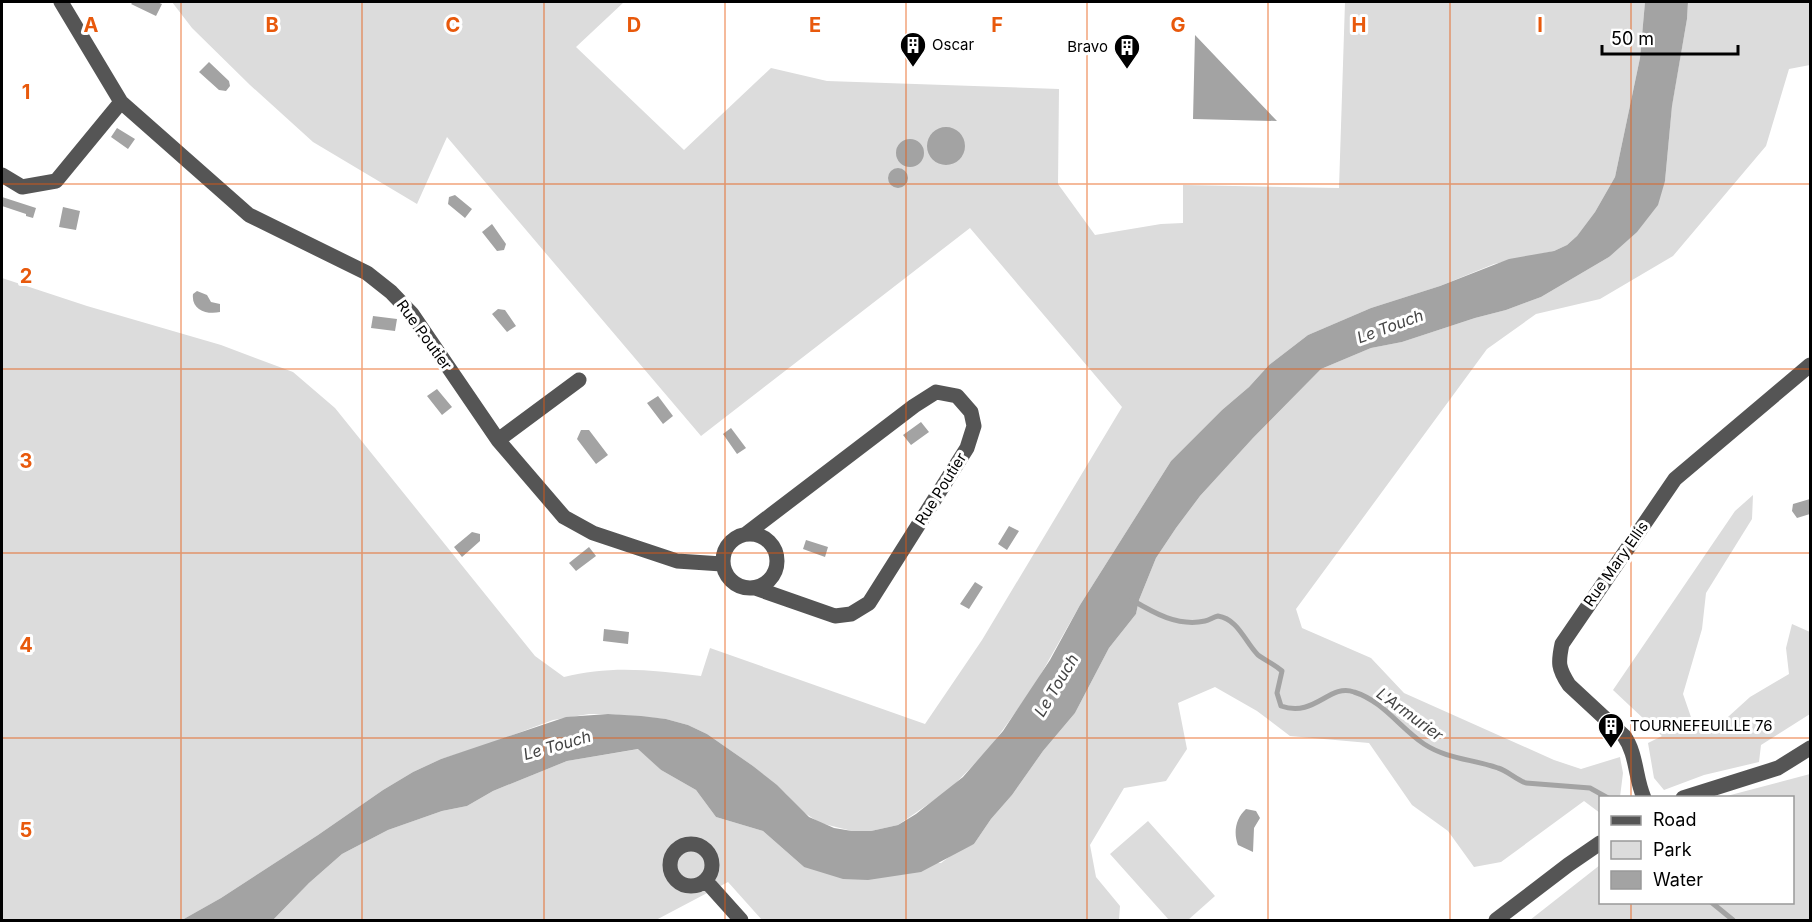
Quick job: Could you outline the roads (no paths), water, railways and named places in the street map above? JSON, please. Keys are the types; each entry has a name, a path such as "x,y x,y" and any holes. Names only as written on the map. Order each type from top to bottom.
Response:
{"street":[{"name":"Rue Poutier","path":"61,2 121,102 249,215 367,273 392,292 412,314 498,440 564,517 593,534 677,561 722,564"},
{"path":"2,176 22,187 56,180 121,102"},
{"name":"Rue Mary Ellis","path":"1643,796 1630,745 1624,736 1569,685 1563,676 1558,664 1562,644 1675,479 1810,365"},
{"path":"498,440 579,380"},
{"name":"Rue Poutier","path":"936,392 957,396 971,412 974,426 967,448 869,603 851,614 836,616 734,583 728,578 722,564 724,550 733,540 746,534 896,419 936,392"},
{"path":"746,534 760,536 766,540 771,544 777,556 776,571 768,582 755,588"},
{"path":"1689,796 1778,768 1810,748"},
{"path":"1496,921 1599,844"},
{"path":"706,881 741,921"}],"water":[{"path":"133,2 162,4 156,16 131,4"},
{"name":"Le Touch","path":"1645,2 1688,2 1672,106 1665,181 1658,205 1637,232 1609,257 1541,297 1402,342 1371,348 1321,369 1200,496 1176,528 1156,558 1139,600 1136,614 1109,648 1075,713 1043,751 974,844 921,872 868,880 843,879 804,867 763,831 716,817 696,790 661,770 638,749 567,761 493,791 467,806 442,811 388,830 342,854 309,883 273,920 182,920 221,898 413,772 441,759 566,717 608,714 641,716 688,725 707,734 753,766 777,785 809,817 834,828 871,831 898,825 916,814 963,777 1003,731 1050,660 1080,605 1171,461 1269,365 1308,335 1371,308 1440,286 1509,259 1554,251 1567,245 1577,236 1595,212 1615,177 1640,58"},
{"path":"1195,35 1277,121 1193,119"},
{"path":"209,62 229,81 230,86 226,91 219,90 199,72"},
{"path":"946,127 960,132 965,146 960,160 946,165 932,160 927,146 932,132"},
{"path":"117,128 135,139 128,149 111,137"},
{"path":"910,139 920,143 924,153 920,163 910,167 900,163 896,153 900,143"},
{"path":"898,168 905,171 908,178 905,185 898,188 891,185 888,178 891,171"},
{"path":"455,195 472,209 465,218 448,204 449,197"},
{"path":"2,197 36,208 33,218 2,206"},
{"path":"63,207 80,211 76,230 59,227"},
{"path":"492,224 506,244 504,250 497,251 482,232"},
{"path":"197,291 207,295 211,302 220,304 220,312 210,313 197,308 193,294"},
{"path":"498,309 505,310 516,326 507,332 492,314"},
{"path":"373,316 397,319 395,331 371,328"},
{"path":"437,389 452,407 442,415 427,396"},
{"path":"658,396 673,416 663,424 647,403"},
{"path":"921,422 929,432 911,445 903,435"},
{"path":"731,428 746,448 737,454 723,434"},
{"path":"581,430 589,430 608,455 596,464 577,439"},
{"path":"1810,499 1810,514 1797,518 1792,511 1793,504"},
{"path":"1009,526 1019,531 1007,550 998,544"},
{"path":"472,532 480,534 480,541 462,557 454,547"},
{"path":"806,540 828,547 825,557 803,549"},
{"path":"589,547 596,556 576,571 569,563"},
{"path":"975,582 983,587 969,609 960,604"},
{"path":"604,629 629,632 628,644 603,641"},
{"path":"1246,809 1256,811 1260,818 1254,828 1253,852 1238,845 1236,840 1238,821"}],"waterway":[{"name":"L'Armurier","path":"1132,600 1167,618 1195,622 1207,621 1218,616 1231,622 1258,655 1282,671 1277,693 1281,706 1303,708 1337,692 1354,692 1383,708 1415,738 1442,753 1498,768 1526,783 1590,788 1604,796"},
{"name":"L'Armurier","path":"1713,904 1733,920"}],"place":[{"name":"Oscar","path":"913,68"},
{"name":"Bravo","path":"1127,70"},
{"name":"TOURNEFEUILLE 76","path":"1611,749"}]}
